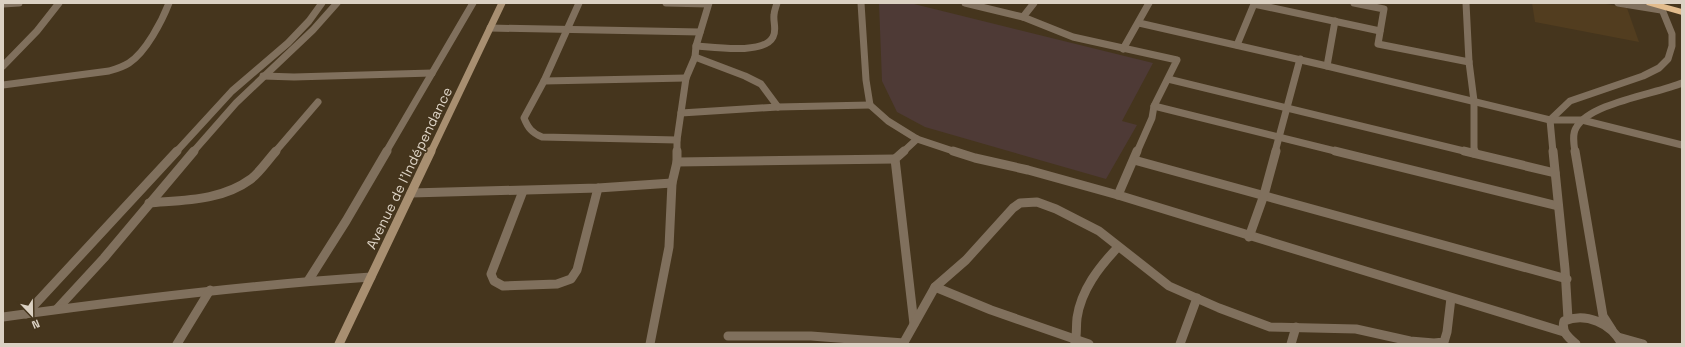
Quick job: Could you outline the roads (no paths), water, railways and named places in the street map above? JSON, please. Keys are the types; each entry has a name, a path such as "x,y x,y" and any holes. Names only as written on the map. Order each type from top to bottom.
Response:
{"highway":[{"path":"1650,3 1661,9 1682,12"}],"main road":[{"name":"Avenue de l'Indépendance","path":"339,344 502,3"}],"street":[{"path":"3,4 19,3"},
{"path":"3,66 37,31 59,3"},
{"path":"3,85 109,71 125,66 134,60 164,17 169,3"},
{"path":"26,314 232,91 293,38 309,21 322,3"},
{"path":"57,309 103,259 228,111 263,76 315,30 337,3"},
{"path":"308,281 346,221 473,3"},
{"path":"579,3 544,81 524,118 528,128 532,133 542,137 677,140"},
{"path":"650,344 669,247 672,183 677,162 677,140 686,78 695,57 696,46 708,4 666,3"},
{"path":"696,46 736,48 762,46 771,42 774,35 774,14 778,3"},
{"path":"861,3 866,80 870,104 888,120 917,139 975,158 1028,170 1118,195 1518,319 1570,339"},
{"path":"965,3 1023,17 1073,38 1177,60 1154,106 1152,118 1118,195"},
{"path":"1023,17 1034,3"},
{"path":"1123,49 1149,3"},
{"path":"1354,3 1384,9 1378,44 1469,62"},
{"path":"1466,3 1469,62 1474,101 1474,153"},
{"path":"1568,319 1567,280 1550,120 1560,109 1570,102 1608,87 1643,76 1659,68 1668,59 1672,46 1672,34 1661,9 1618,3"},
{"path":"1237,45 1254,4 1380,31"},
{"path":"1327,66 1335,21"},
{"path":"1139,22 1300,59 1550,120 1582,120 1682,145"},
{"path":"490,28 700,32"},
{"path":"695,57 745,76 761,84 778,107"},
{"path":"1250,237 1264,195 1278,137 1300,59"},
{"path":"263,76 294,77 432,73"},
{"path":"544,81 686,78"},
{"path":"1168,79 1556,173"},
{"path":"1617,337 1603,316 1574,147 1574,134 1577,126 1582,120 1599,110 1682,83"},
{"path":"149,203 202,199 232,191 252,178 318,102"},
{"path":"681,113 778,107 870,104"},
{"path":"1154,106 1558,206"},
{"path":"677,162 895,159 917,139"},
{"path":"895,159 914,324"},
{"path":"1134,160 1567,280"},
{"path":"411,193 523,191 672,183"},
{"path":"523,191 492,274 494,281 503,286 557,284 571,279 577,270 598,188"},
{"path":"728,336 811,336 903,344 935,287 966,260 1013,208 1020,203 1037,202 1056,209 1094,228 1169,286 1270,327 1356,329 1410,341 1434,344 1444,342 1448,332 1451,298"},
{"path":"1076,342 1078,318 1083,294 1105,260 1118,247"},
{"path":"3,317 210,290 371,277"},
{"path":"935,287 990,310 1076,342 1089,344"},
{"path":"177,344 210,290"},
{"path":"1180,344 1197,298"},
{"path":"1570,339 1562,326 1564,321 1575,317 1589,319 1617,337 1643,344"},
{"path":"1291,344 1296,327"}]}
